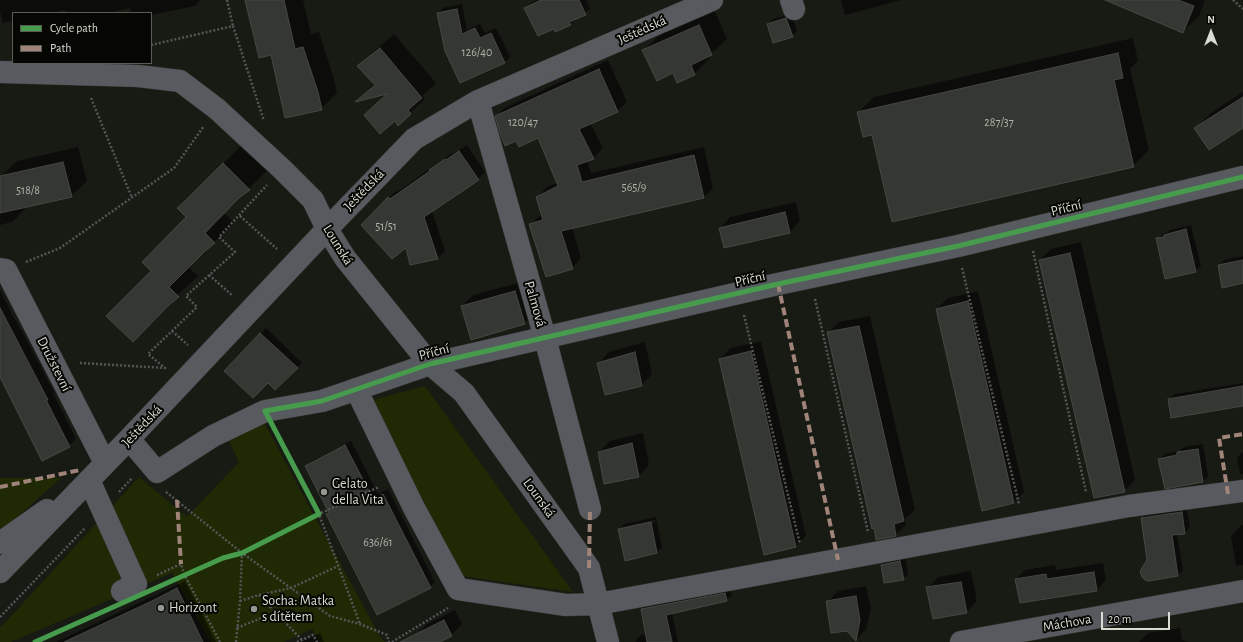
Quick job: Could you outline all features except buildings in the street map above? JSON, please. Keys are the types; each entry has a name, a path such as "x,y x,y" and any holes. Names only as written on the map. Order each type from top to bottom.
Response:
{"street":[{"name":"Ještědská","path":"0,572 129,439 414,139 478,101 712,0"},
{"name":"Lounská","path":"0,72 138,76 180,81 217,109 258,146 313,200 327,229 345,258 430,364 464,393 589,568 598,604"},
{"name":"Palmová","path":"478,101 590,509"},
{"name":"Příční","path":"129,439 157,472 213,436 265,411 322,401 430,364 778,284 958,246 1243,177"},
{"name":"Družstevní","path":"3,270 105,463"},
{"path":"356,389 414,508 458,589 566,605 598,604 1129,506 1243,491"},
{"name":"Ještědská","path":"0,543 89,480"},
{"path":"89,480 136,584 117,599"},
{"name":"Máchova","path":"961,642 1243,591"},
{"path":"598,604 608,642"}],"path":[{"path":"226,0 264,120 258,146"},
{"path":"1233,0 1243,8"},
{"path":"152,45 234,26"},
{"path":"82,74 132,198"},
{"path":"3,270 60,248 174,168 217,109"},
{"path":"52,362 166,368 148,354 197,307 186,296 235,252 219,237 282,169"},
{"path":"240,216 277,249"},
{"path":"1028,229 1091,514"},
{"path":"963,274 1024,526"},
{"path":"209,275 234,296"},
{"path":"816,301 872,554"},
{"path":"744,315 806,566"},
{"path":"172,331 188,345"},
{"path":"265,411 319,514 360,624"},
{"path":"0,617 134,476"},
{"path":"154,590 223,558 242,553 319,514 399,478"},
{"path":"160,488 242,553 330,616 360,624 387,635 388,642"},
{"path":"236,642 240,601 242,553"},
{"path":"181,564 185,576 220,642"},
{"path":"240,601 291,588 338,566"},
{"path":"392,642 476,592"},
{"path":"259,595 302,640"},
{"path":"35,642 117,599"},
{"path":"237,628 276,612"},
{"path":"297,642 313,635 317,642"}],"green space":[{"path":"425,386 573,592 462,576 369,401"},
{"path":"263,420 381,638 385,642 320,642 312,629 284,642 211,642 172,573 11,642 0,642 0,628 139,477 187,517 239,462 226,435"},
{"path":"0,478 61,478 0,532"}],"tram line":[{"path":"0,564 368,179 397,151 419,133 443,115 471,99 690,0"},
{"path":"0,580 378,186 426,141 476,108 716,0"}],"marked path":[{"path":"778,284 838,560"},
{"path":"1228,494 1219,438 1243,434"},
{"path":"0,487 80,470"},
{"path":"177,500 181,564"},
{"path":"589,568 590,509"}],"cycle path":[{"path":"35,642 223,558 242,553 319,514 265,411 322,401 430,364 778,284 958,246 1243,177"}],"place":[{"name":"Gelato della Vita","path":"324,492"},
{"name":"Horizont","path":"161,608"},
{"name":"Socha: Matka s dítětem","path":"254,609"}]}
